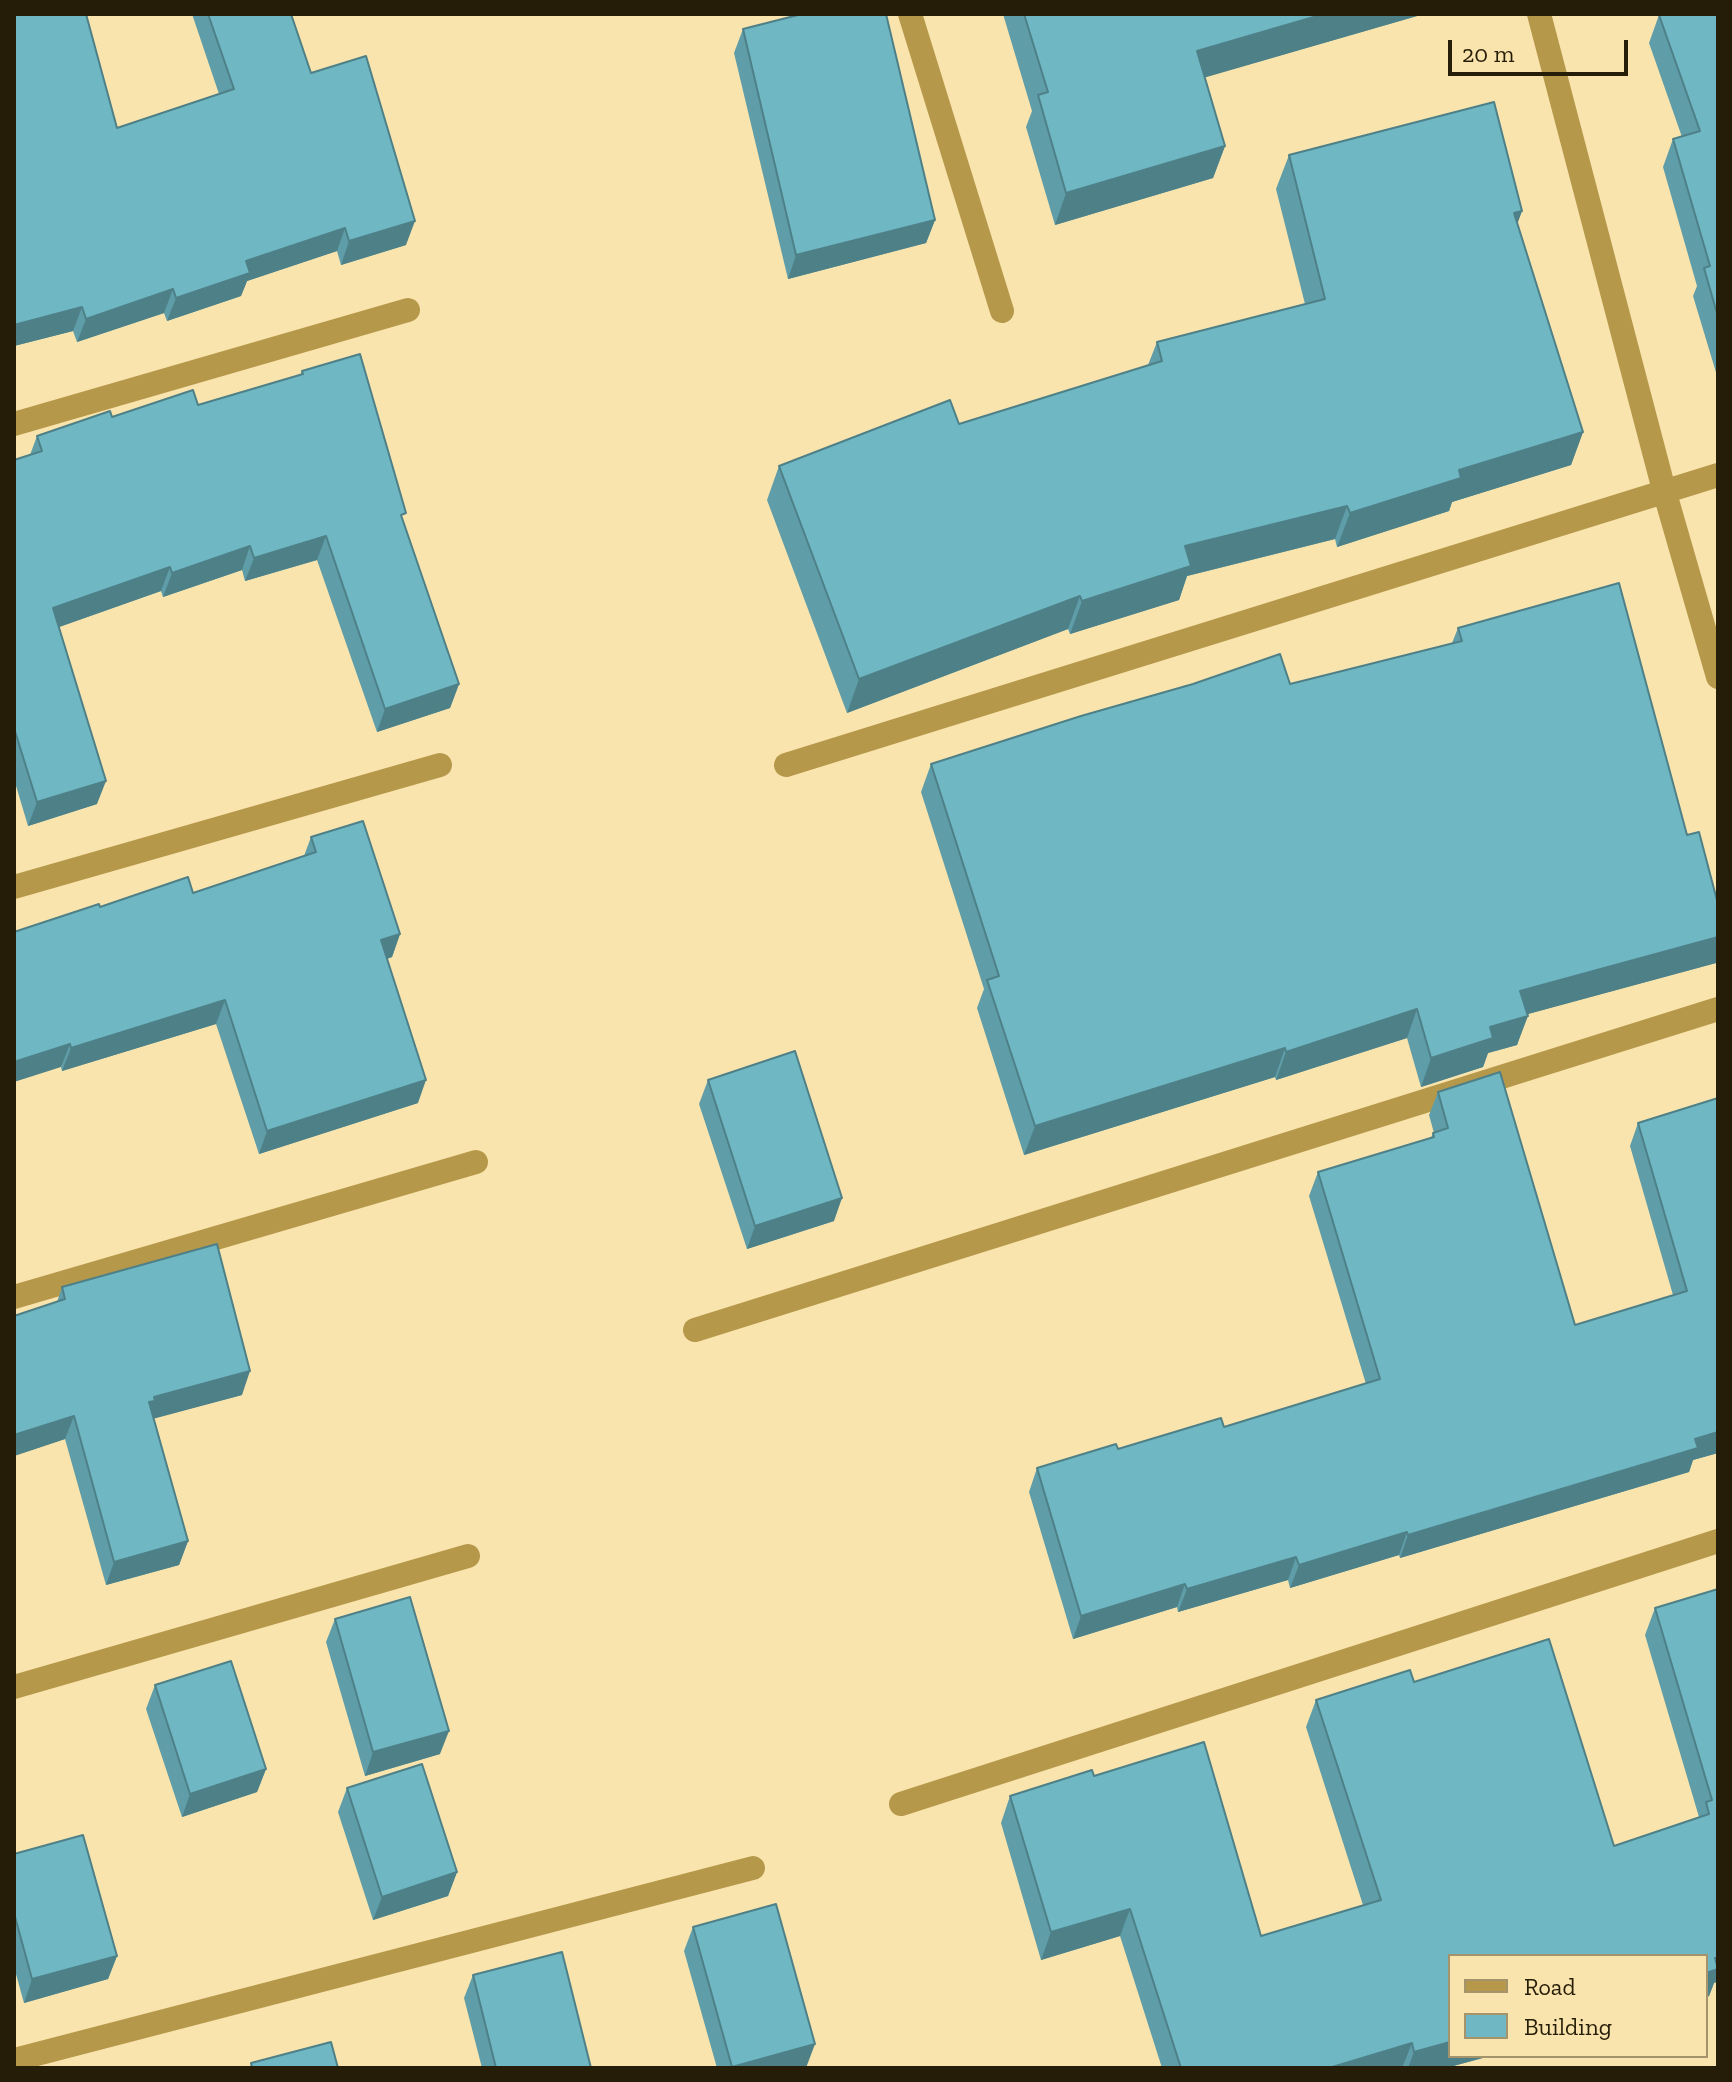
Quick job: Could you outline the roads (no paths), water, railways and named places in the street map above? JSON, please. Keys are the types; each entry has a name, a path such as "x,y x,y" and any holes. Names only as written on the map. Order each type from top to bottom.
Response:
{"street":[{"path":"910,14 1002,311"},
{"path":"1539,14 1664,490 1718,677"},
{"path":"14,424 408,310"},
{"path":"786,765 1718,475"},
{"path":"14,887 440,765"},
{"path":"695,1330 1718,1009"},
{"path":"14,1297 476,1162"},
{"path":"901,1804 1718,1541"},
{"path":"14,1687 468,1556"},
{"path":"14,2060 753,1868"}]}
